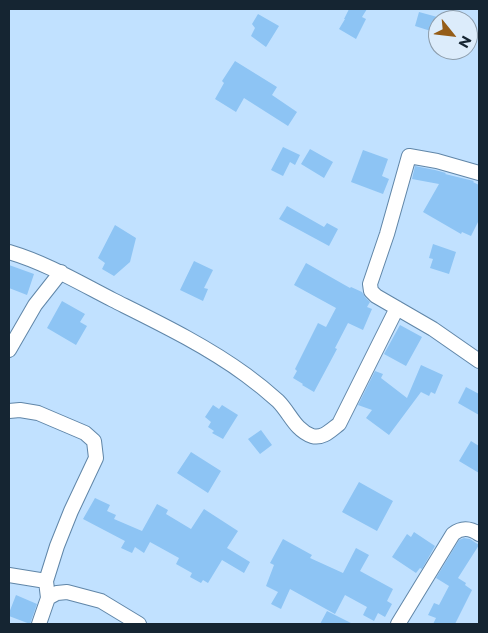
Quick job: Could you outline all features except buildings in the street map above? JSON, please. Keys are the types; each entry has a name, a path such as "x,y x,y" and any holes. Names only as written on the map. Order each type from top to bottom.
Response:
{"street":[{"path":"479,173 437,161 409,156 387,234 370,284 371,291 376,296 432,329 479,361"},
{"path":"9,252 62,272 220,358 246,375 280,403 303,432 315,437 325,435 339,424 397,308"},
{"path":"9,350 35,305 62,272"},
{"path":"9,411 38,412 85,433 94,441 96,458 57,546 46,581 48,598 39,624"},
{"path":"398,624 453,534 462,529 468,529 479,534"},
{"path":"9,575 46,581"},
{"path":"48,598 57,593 67,592 100,601 139,624"}]}
